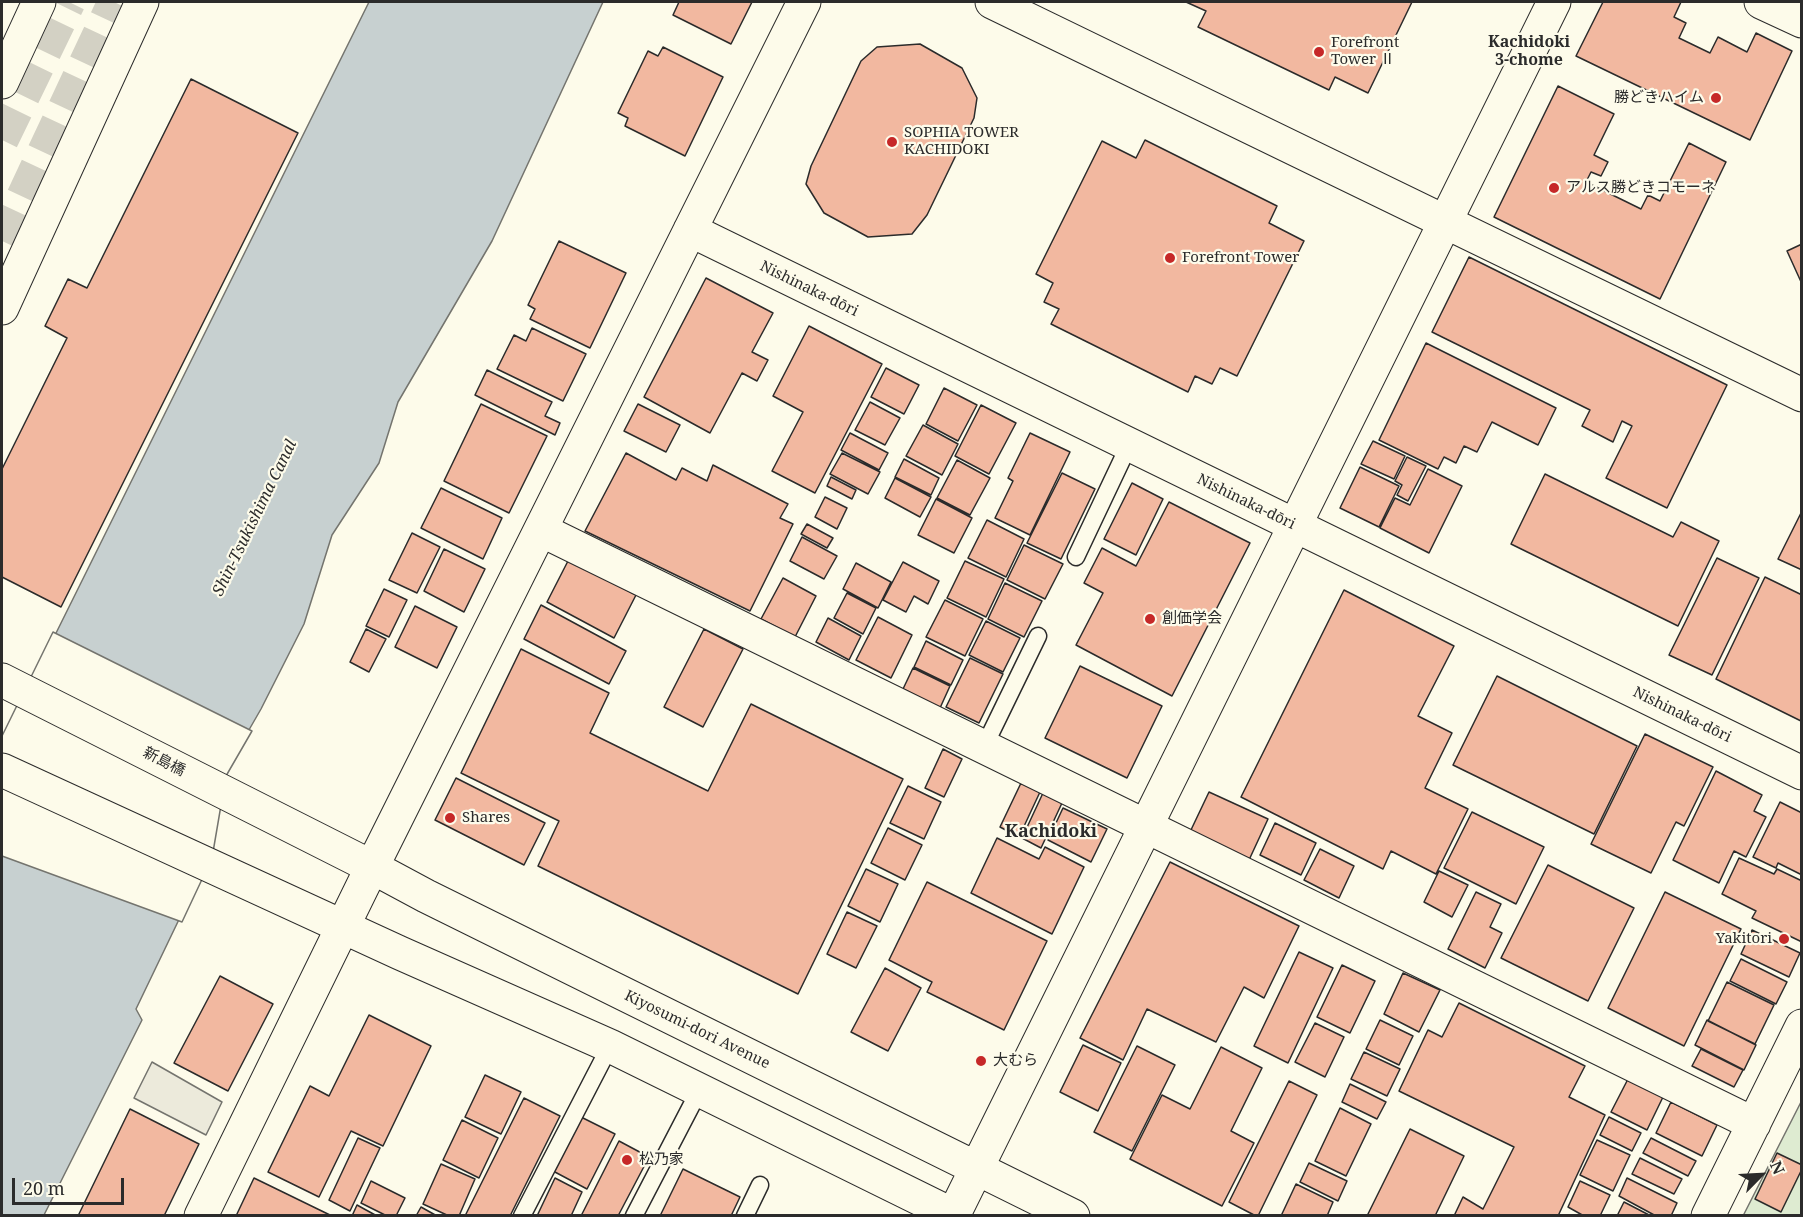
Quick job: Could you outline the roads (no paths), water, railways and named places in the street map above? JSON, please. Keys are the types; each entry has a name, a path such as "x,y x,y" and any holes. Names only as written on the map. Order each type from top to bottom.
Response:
{"street":[{"path":"2,45 22,2"},
{"path":"2,82 39,2"},
{"path":"2,309 142,2"},
{"path":"201,1215 804,2"},
{"path":"992,2 1802,395"},
{"path":"2,770 400,953 610,1046 954,1215 1554,2"},
{"path":"1761,2 1802,21"},
{"name":"Nishinaka-dōri","path":"690,230 1802,773"},
{"path":"541,530 1754,1124"},
{"name":"新島橋","path":"4,682 322,842"},
{"name":"Kiyosumi-dori Avenue","path":"322,842 436,901 1073,1215"},
{"path":"1707,1215 1802,1026"}],"lane":[{"path":"1076,557 1129,445"},
{"path":"984,747 1038,636"},
{"path":"522,1215 610,1046"},
{"path":"634,1215 700,1089"},
{"path":"745,1215 760,1185"}],"water":[{"name":"Shin-Tsukishima Canal","path":"369,2 603,2 492,241 398,402 379,463 332,535 304,624 261,709 223,775 209,857 136,1009 142,1020 44,1215 2,1215 2,742"}],"tunnel":[{"path":"2,140 69,2"},
{"path":"2,241 114,2"}],"place":[{"name":"Forefront Tower Ⅱ","path":"1319,52"},
{"name":"勝どきハイム","path":"1716,98"},
{"name":"SOPHIA TOWER KACHIDOKI","path":"892,142"},
{"name":"アルス勝どきコモーネ","path":"1554,188"},
{"name":"Forefront Tower","path":"1170,258"},
{"name":"創価学会","path":"1150,619"},
{"name":"Shares","path":"450,818"},
{"name":"Yakitori","path":"1784,939"},
{"name":"大むら","path":"981,1061"},
{"name":"松乃家","path":"627,1160"}],"district":[{"name":"Kachidoki 3-chome","path":"1529,51"},
{"name":"Kachidoki","path":"1051,832"}]}
